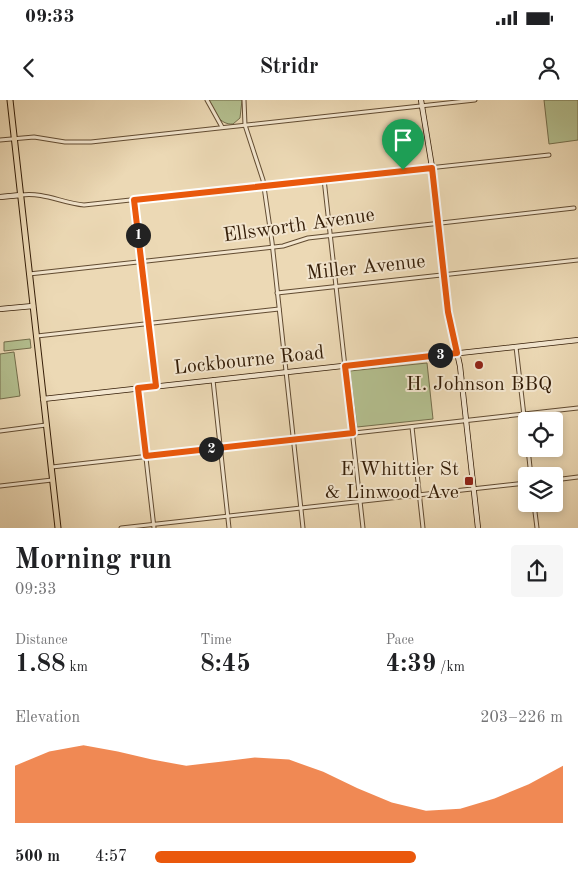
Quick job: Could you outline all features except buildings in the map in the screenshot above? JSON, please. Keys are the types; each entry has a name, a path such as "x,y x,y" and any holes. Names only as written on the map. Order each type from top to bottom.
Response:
{"main road":[{"path":"10,100 58,528"},
{"path":"422,103 432,168 448,312 457,353 466,420 478,528"},
{"path":"0,197 20,195"},
{"path":"0,309 33,306"},
{"name":"Lockbourne Road","path":"43,399 578,340"}],"street":[{"path":"207,100 222,127"},
{"path":"244,100 245,125 264,186 273,247 303,528"},
{"path":"0,140 34,137 81,142 245,125 422,103 475,100"},
{"path":"20,195 45,195 71,204 84,205 550,155"},
{"path":"324,179 364,528"},
{"path":"134,200 156,386"},
{"name":"Ellsworth Avenue","path":"29,274 273,247 308,238 330,235 574,208"},
{"name":"Miller Avenue","path":"277,293 578,260"},
{"path":"36,336 279,310"},
{"path":"516,347 524,412"},
{"path":"212,380 229,528"},
{"path":"138,388 153,526"},
{"path":"542,412 578,408"},
{"path":"51,467 518,415"},
{"path":"0,431 46,425"},
{"path":"412,426 424,528"},
{"path":"563,479 578,477"},
{"path":"0,486 52,480"},
{"path":"121,528 153,526 518,484"},
{"path":"535,512 537,528"}],"green space":[{"path":"208,100 242,100 240,118 233,124 224,122 215,113"},
{"path":"544,100 578,100 578,140 549,144"},
{"path":"30,339 31,348 4,351 4,342"},
{"path":"14,352 20,396 0,399 0,354"},
{"path":"427,363 433,419 357,427 350,371"}],"place":[{"name":"H. Johnson BBQ","path":"479,365"},
{"name":"E Whittier St & Linwood Ave","path":"469,481"}],"route":[{"path":"432,168 448,312 457,353 345,366 353,433 146,456 138,388 156,386 134,200 403,170 432,168"}]}
